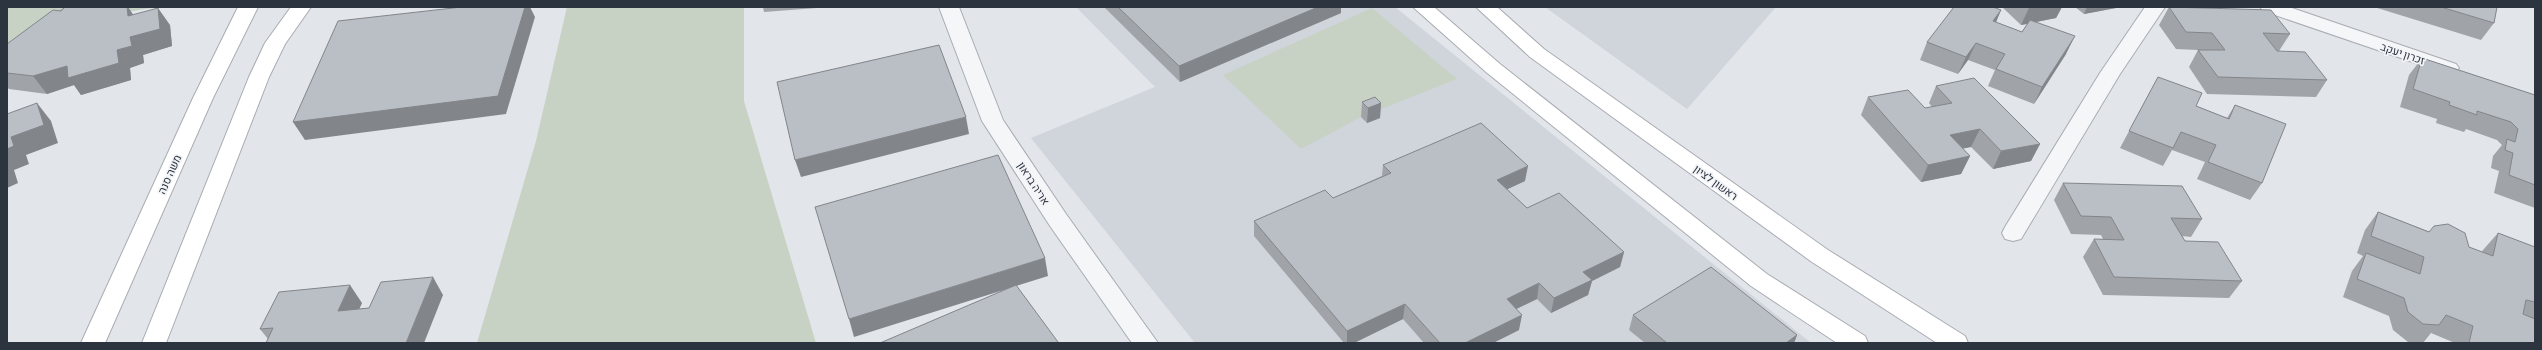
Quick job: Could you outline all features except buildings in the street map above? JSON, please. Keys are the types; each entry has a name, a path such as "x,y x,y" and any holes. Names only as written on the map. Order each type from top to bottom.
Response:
{"main road":[{"name":"משה סנה","path":"93,343 203,98 248,7"},
{"path":"154,343 256,83 275,43 301,7"},
{"path":"1423,7 1493,68 1760,280 1856,343"},
{"name":"ראשון לציון","path":"1486,7 1537,53 1807,247 1956,343"}],"street":[{"name":"אריה בראון","path":"949,7 993,121 1058,220 1146,343"},
{"path":"2110,73 2139,7"},
{"path":"2013,234 2110,73 2155,7"},
{"name":"זכרון יעקב","path":"2270,7 2298,11 2470,76"}],"shaded area":[{"path":"1076,7 1395,7 1811,343 1195,343 1031,138 1155,87"},
{"path":"1545,7 1776,7 1687,109"}],"green space":[{"path":"7,7 157,7 49,25 7,54"},
{"path":"567,7 744,7 744,101 816,343 477,343 536,141"},
{"path":"1372,8 1457,79 1361,117 1301,149 1223,75"}]}
